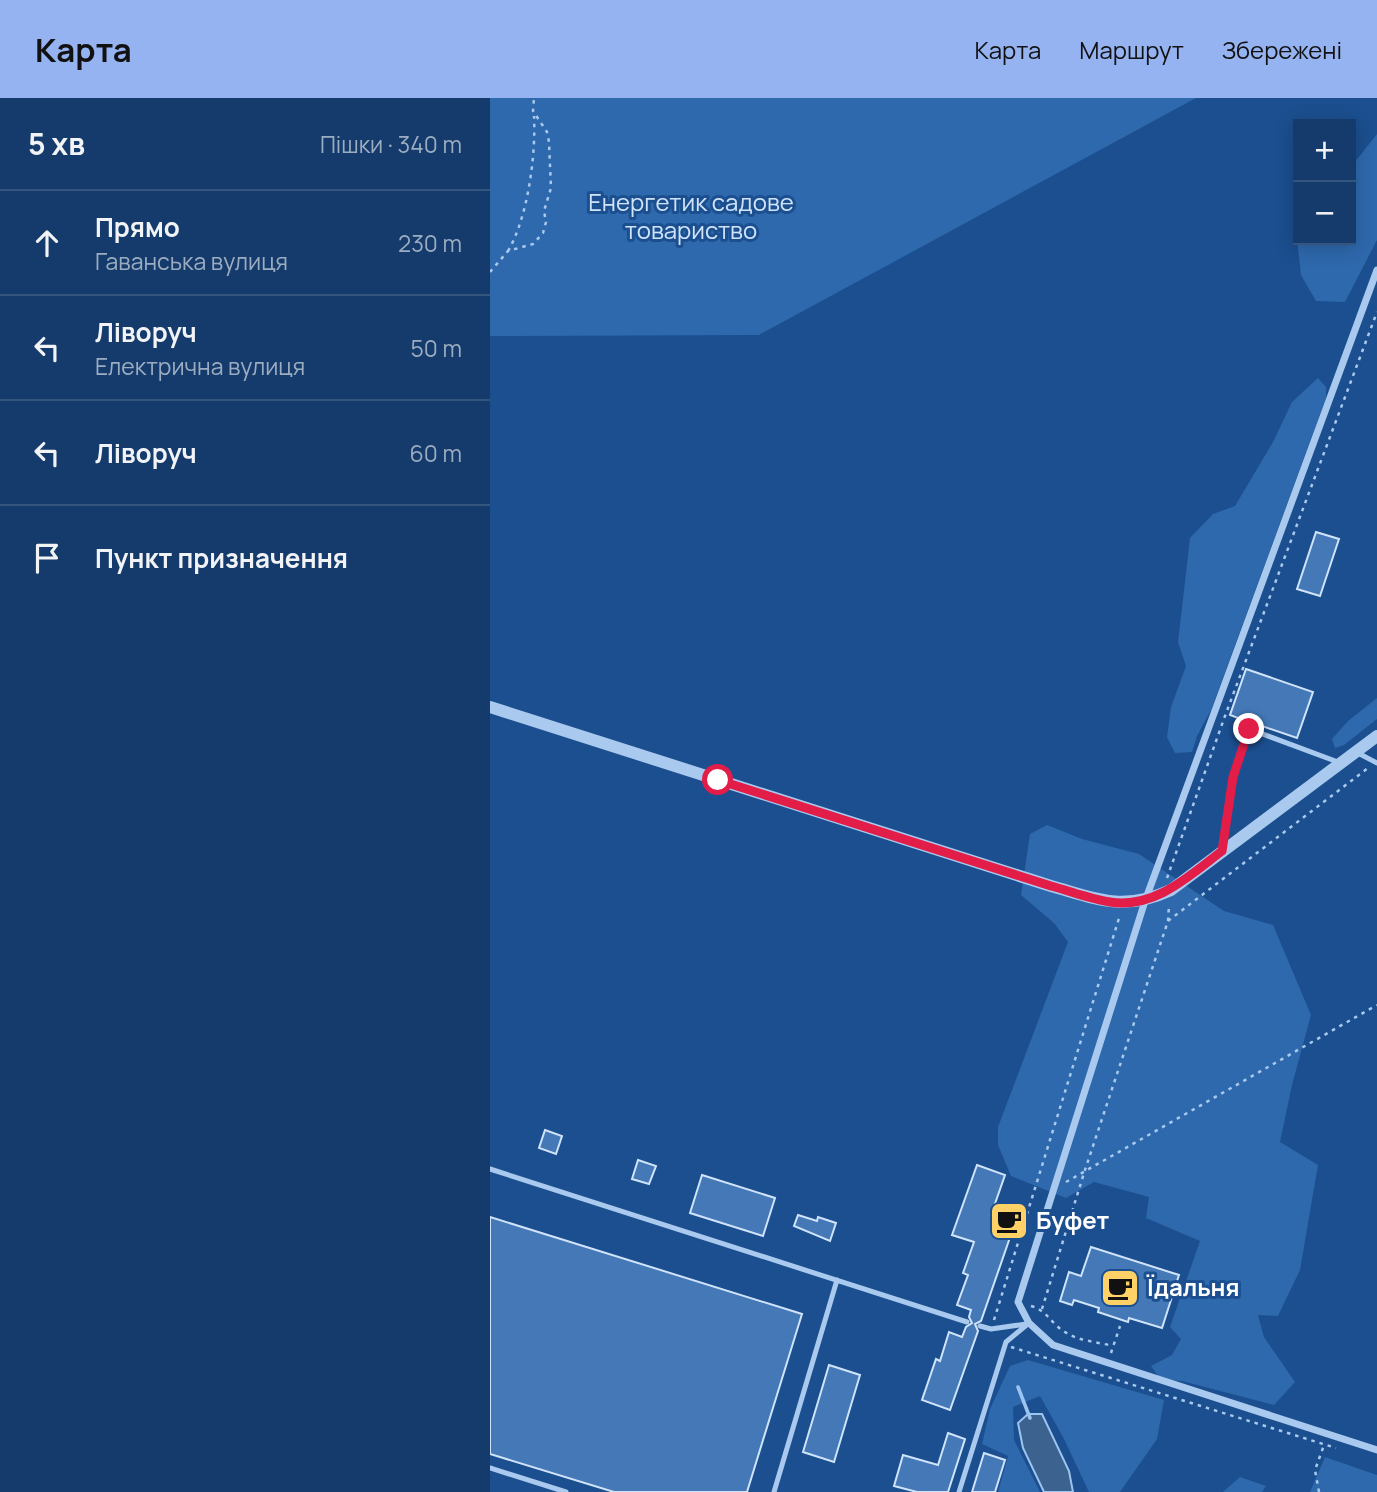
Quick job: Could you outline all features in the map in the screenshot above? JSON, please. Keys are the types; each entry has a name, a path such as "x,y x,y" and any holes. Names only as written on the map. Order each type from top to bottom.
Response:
{"street":[{"path":"1377,270 1145,901 1018,1302 1029,1323 1053,1345 1377,1450"},
{"path":"490,707 1051,886 1106,901 1124,903 1145,901 1171,890 1377,736"}],"lane":[{"path":"1222,851 1233,777 1251,722"},
{"path":"1249,729 1341,763"},
{"path":"1356,752 1376,763"},
{"path":"490,1169 967,1322"},
{"path":"774,1492 836,1280"},
{"path":"979,1326 991,1329 1029,1323"},
{"path":"959,1492 1006,1342 1029,1323"},
{"path":"490,1468 566,1492"}],"path":[{"path":"490,272 515,239 527,195 535,132 534,98"},
{"path":"508,251 533,244 543,233 546,222 544,211 551,188 549,142 547,132 534,113"},
{"path":"1042,1309 1168,921 1171,890 1167,876 1377,312"},
{"path":"1168,921 1376,763"},
{"path":"991,1329 1124,903"},
{"path":"1052,1189 1377,1005"},
{"path":"1018,1302 1042,1309 1053,1324 1069,1335 1113,1346"},
{"path":"1108,1364 1120,1326"},
{"path":"1005,1345 1337,1449"},
{"path":"1319,1492 1315,1470 1329,1434"}],"green space":[{"name":"Енергетик садове товариство","path":"490,98 1196,98 759,335 490,336"},
{"path":"1377,134 1377,240 1345,302 1316,301 1301,275 1298,245 1356,245 1356,161"},
{"path":"1318,378 1326,387 1326,398 1211,710 1192,752 1175,753 1167,737 1171,707 1186,666 1178,642 1190,538 1213,514 1235,506 1273,442 1292,402"},
{"path":"1377,698 1377,719 1344,745 1335,748 1332,739 1348,721"},
{"path":"1047,825 1082,839 1139,854 1224,911 1273,925 1311,1015 1280,1142 1318,1165 1300,1270 1278,1316 1258,1315 1264,1337 1295,1382 1274,1405 1182,1381 1161,1380 1151,1366 1172,1355 1181,1339 1170,1327 1200,1241 1146,1218 1149,1197 1094,1182 1066,1198 1011,1176 998,1145 998,1127 1068,942 1054,923 1021,895 1030,834"},
{"path":"1028,1360 1164,1400 1157,1439 1120,1492 1089,1492 1040,1396 1013,1407 1014,1440 1040,1492 998,1492 1008,1456 982,1444 990,1409 1010,1366"},
{"path":"1325,1457 1377,1475 1377,1492 1310,1492"},
{"path":"1240,1477 1266,1486 1262,1492 1223,1492"}],"shaded area":[{"path":"1028,1414 1042,1414 1069,1471 1073,1492 1044,1492 1023,1448 1018,1423"}],"building":[{"path":"1316,532 1339,539 1320,596 1297,589"},
{"path":"1246,669 1313,692 1297,738 1256,724 1253,717 1246,721 1230,715"},
{"path":"545,1130 562,1136 556,1154 539,1148"},
{"path":"638,1160 656,1166 649,1184 632,1179"},
{"path":"977,1165 1005,1175 991,1215 1015,1223 981,1321 975,1324 978,1331 950,1410 922,1400 936,1359 940,1361 949,1332 962,1337 966,1327 972,1323 969,1317 971,1310 957,1305 968,1275 963,1273 974,1242 952,1235"},
{"path":"702,1175 775,1198 763,1236 690,1213"},
{"path":"798,1215 817,1221 818,1217 836,1223 830,1241 794,1226"},
{"path":"490,1217 802,1314 747,1492 614,1492 490,1454"},
{"name":"Їдальня","path":"1091,1247 1179,1275 1162,1328 1129,1318 1128,1322 1074,1300 1072,1305 1060,1301 1069,1272 1081,1276"},
{"path":"829,1365 860,1375 834,1462 803,1452"},
{"path":"948,1433 965,1439 948,1492 917,1492 894,1486 903,1455 938,1465"},
{"path":"984,1453 1005,1460 995,1492 972,1492"}],"waterway":[{"path":"1018,1387 1030,1418"}],"place":[{"name":"Буфет","path":"1009,1221"},
{"name":"Їдальня","path":"1120,1288"}],"route":[{"path":"718,780 1051,886 1115,903 1145,901 1171,890 1222,851 1233,777 1249,729"}]}
